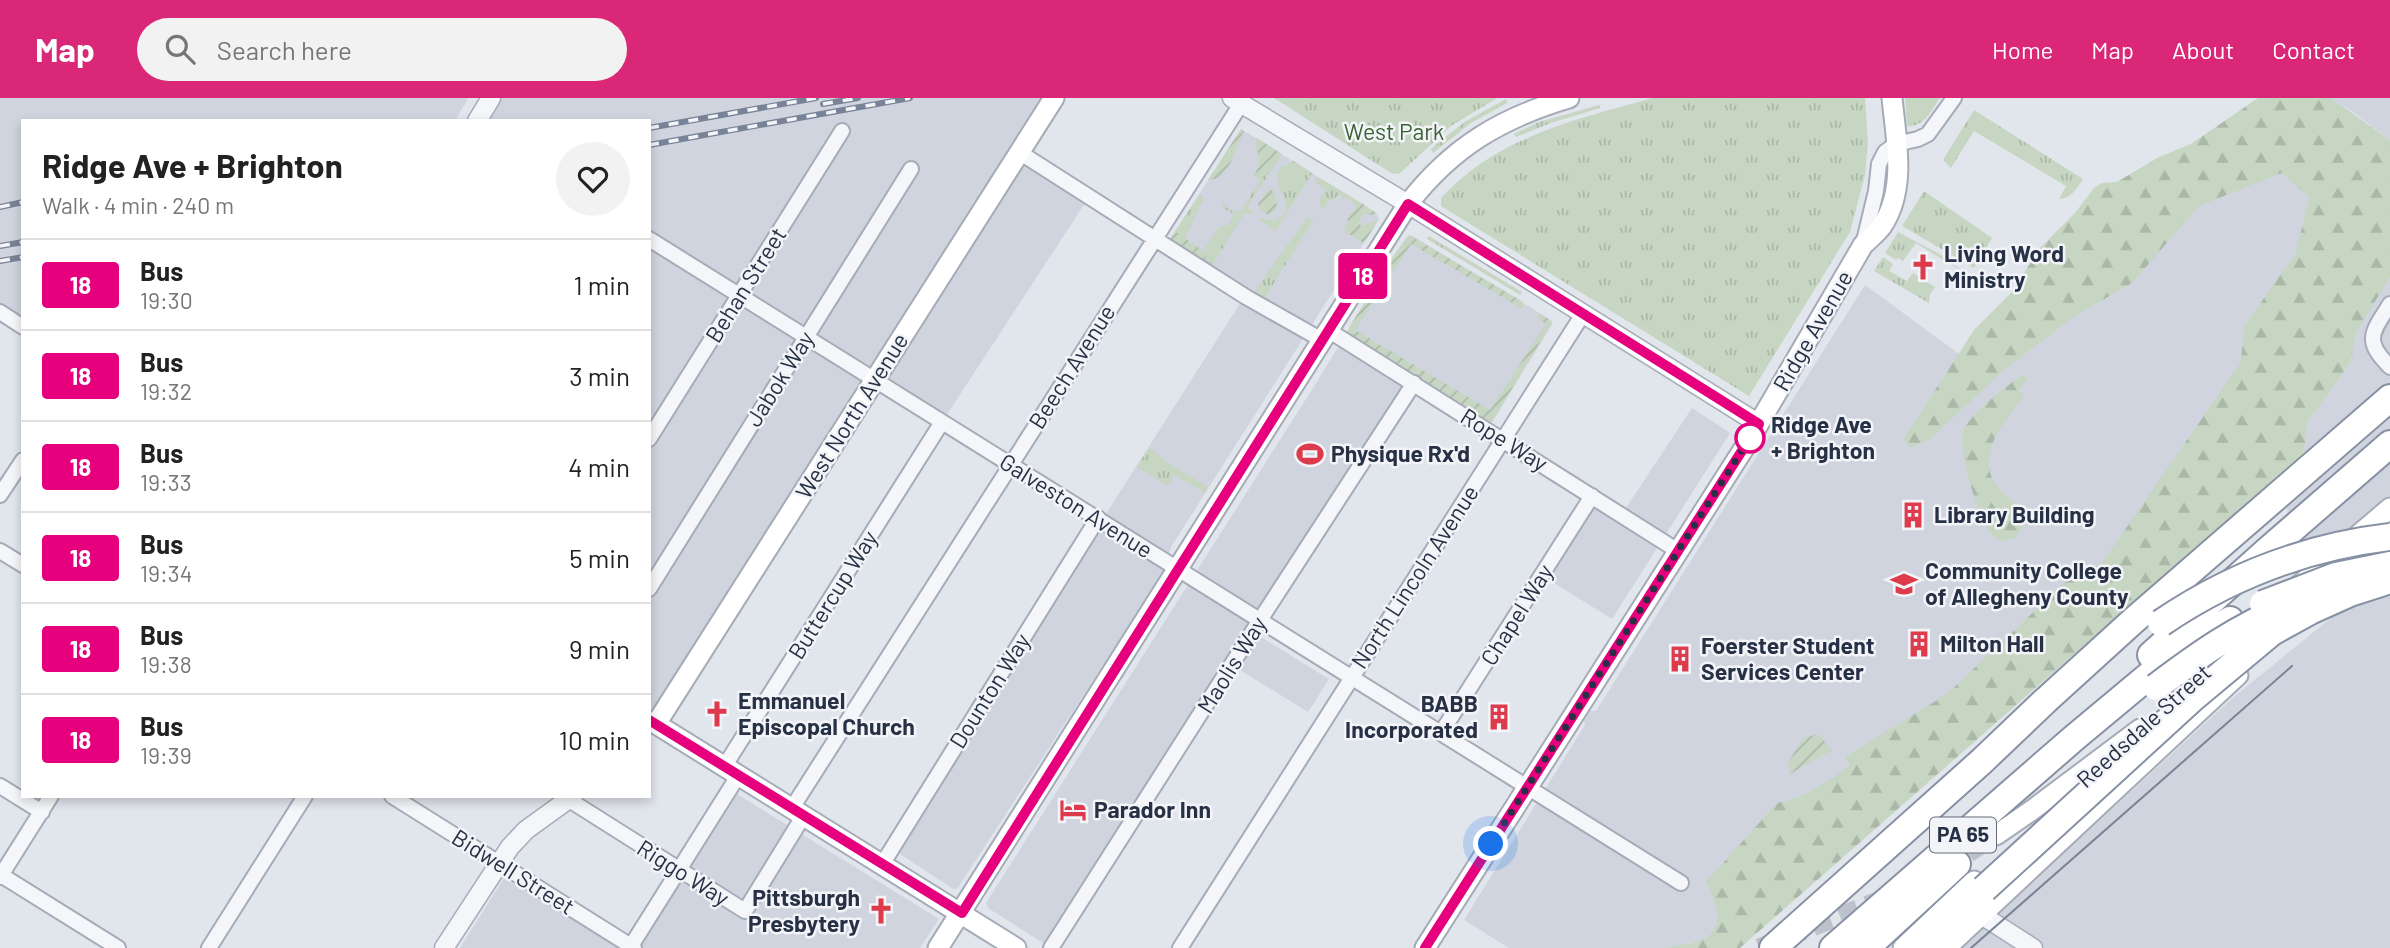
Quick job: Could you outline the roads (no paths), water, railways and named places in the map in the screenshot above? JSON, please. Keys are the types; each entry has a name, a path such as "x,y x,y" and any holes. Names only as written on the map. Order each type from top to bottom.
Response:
{"highway":[{"path":"1982,761 2094,656 2390,398"},
{"path":"2074,738 2128,676 2390,444"},
{"path":"1982,761 2114,656 2200,598 2241,577 2304,553 2390,535"},
{"path":"2074,738 2152,673 2230,620 2266,602 2336,576 2390,565"},
{"path":"1922,948 1982,902 2194,697 2272,632 2310,611 2390,578"},
{"path":"1866,948 2155,687 2198,656 2235,632 2283,608 2328,591 2390,578"},
{"name":"PA 65","path":"1833,948 2074,738"},
{"name":"PA 65","path":"1773,948 1982,761"}],"main road":[{"name":"West North Avenue","path":"651,726 1054,98"},
{"path":"938,948 1408,204 1443,165 1493,127 1569,98"},
{"name":"Ridge Avenue","path":"1425,948 1759,424 1863,245 1881,228 1891,208 1896,189 1892,98"},
{"name":"Reedsdale Street","path":"1903,948 2323,563 2390,508"},
{"name":"Reedsdale Street","path":"1946,948 1982,902 2390,535"},
{"path":"651,726 883,863 1016,948"},
{"path":"1996,835 2140,729"}],"street":[{"path":"478,119 491,98"},
{"path":"1896,144 1928,134 1954,98"},
{"path":"1236,101 1408,204 1759,424"},
{"name":"Beech Avenue","path":"798,812 1010,466 1155,237 1236,101"},
{"name":"Behan Street","path":"651,436 842,131"},
{"name":"Rope Way","path":"1019,152 1239,293 1414,383 1678,551"},
{"name":"Jabok Way","path":"651,586 911,169"},
{"name":"Galveston Avenue","path":"651,240 1681,883"},
{"path":"2390,304 2373,332 2372,344 2390,367"},
{"path":"0,312 21,326"},
{"name":"North Lincoln Avenue","path":"1180,948 1583,314"},
{"name":"Maolis Way","path":"1051,948 1414,383"},
{"name":"Buttercup Way","path":"632,947 679,871 731,772 942,422"},
{"path":"0,495 21,463"},
{"name":"Chapel Way","path":"1441,733 1592,496"},
{"name":"Dounton Way","path":"883,863 1098,518"},
{"path":"0,551 21,564"},
{"path":"0,786 42,812"},
{"path":"50,798 1,876 118,948"},
{"path":"209,948 304,798"},
{"name":"Bidwell Street","path":"395,798 632,947"},
{"path":"444,948 498,863 526,830 567,798"},
{"name":"Riggo Way","path":"570,798 745,911 798,812"},
{"path":"1982,902 2033,948"}],"tunnel":[{"path":"1944,869 1996,835"},
{"path":"1759,948 1883,899"}],"tram line":[{"path":"1971,948 2292,666"}],"railway":[{"path":"651,128 816,98"},
{"path":"823,104 858,98"},
{"path":"651,145 910,98"},
{"path":"0,207 21,202"},
{"path":"0,246 21,242"},
{"path":"0,261 21,257"}],"place":[{"name":"Living Word Ministry","path":"1923,267"},
{"name":"Ridge Ave + Brighton","path":"1750,438"},
{"name":"Physique Rx'd","path":"1310,454"},
{"name":"Library Building","path":"1913,515"},
{"name":"Community College of Allegheny County","path":"1904,584"},
{"name":"Milton Hall","path":"1919,644"},
{"name":"Foerster Student Services Center","path":"1680,659"},
{"name":"Emmanuel Episcopal Church","path":"717,714"},
{"name":"BABB Incorporated","path":"1499,717"},
{"name":"Parador Inn","path":"1073,810"},
{"name":"Pittsburgh Presbytery","path":"881,911"}],"park label":[{"name":"West Park","path":"1394,132"}]}
